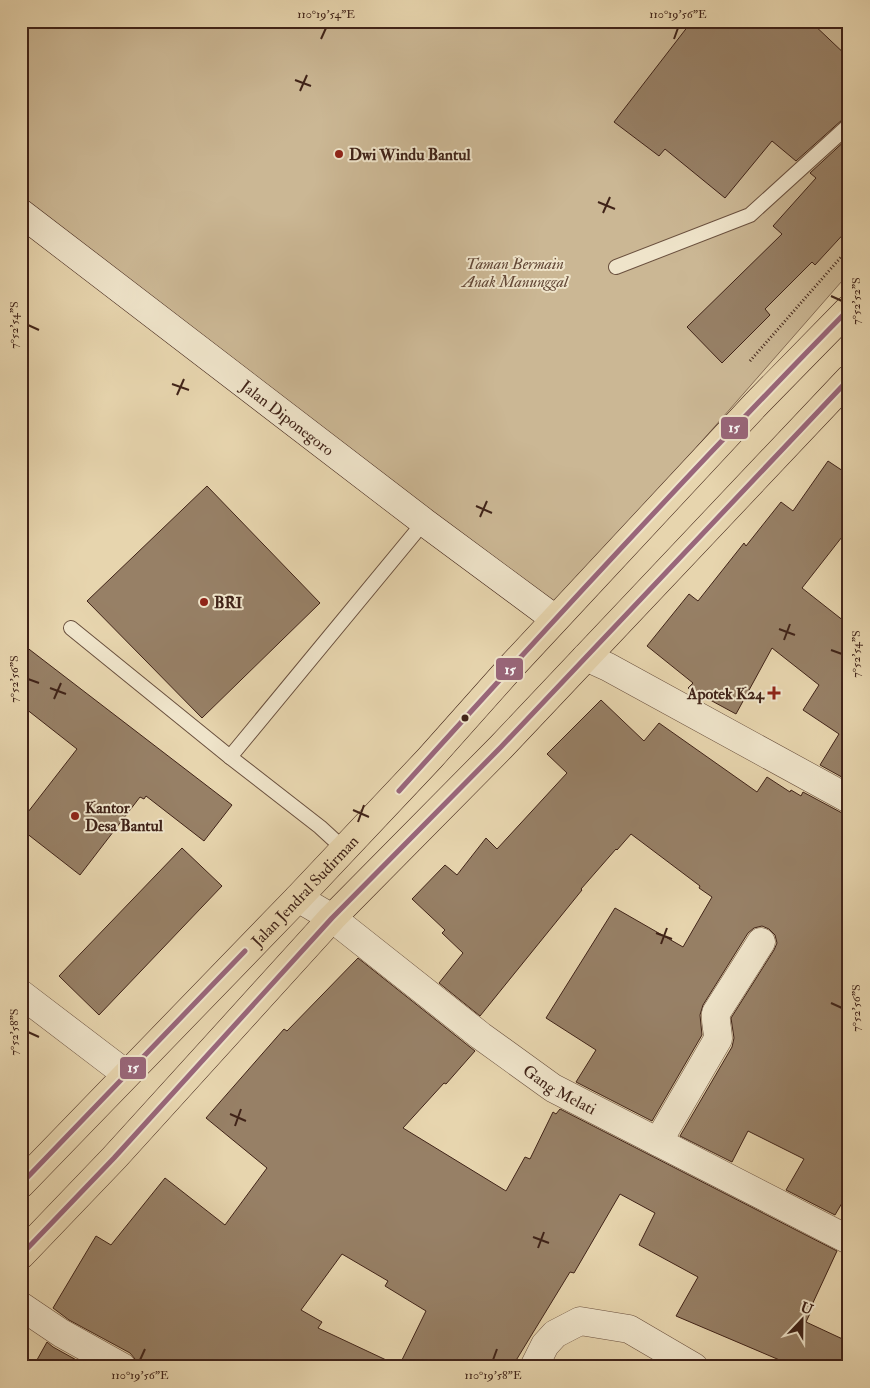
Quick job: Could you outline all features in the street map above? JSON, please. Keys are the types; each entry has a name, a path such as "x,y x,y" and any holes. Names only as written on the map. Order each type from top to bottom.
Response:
{"main road":[{"name":"Jalan Jendral Sudirman","path":"21,1184 298,898 430,758 555,619 756,404 849,309"},
{"path":"21,1255 114,1158 332,918 501,747 849,379"}],"street":[{"name":"Jalan Diponegoro","path":"21,213 424,522 555,619"},
{"path":"586,657 608,667 849,799"},
{"name":"Gang Melati","path":"298,898 332,918 481,1036 553,1088 849,1240"},
{"path":"658,1142 718,1039 716,1013 761,942"},
{"path":"21,994 126,1074"},
{"path":"21,1306 61,1333 122,1367"},
{"path":"534,1367 545,1345 556,1334 580,1321 629,1329 694,1367"}],"lane":[{"path":"616,267 750,215 849,125"},
{"path":"230,757 424,522"},
{"path":"71,628 230,757 320,827 344,849"}],"green space":[{"name":"Taman Bermain Anak Manunggal","path":"21,21 849,21 849,273 555,609 21,212"}],"building":[{"path":"692,21 810,21 849,58 849,116 843,119 796,161 772,141 725,198 665,149 659,156 614,122"},
{"path":"849,137 849,228 815,265 812,262 765,309 770,315 722,363 687,327 782,234 773,226 816,178 810,173"},
{"path":"828,461 849,475 849,528 802,588 849,625 849,781 820,765 839,734 803,710 819,685 772,648 736,714 688,688 693,683 647,646 689,594 698,601 744,543 746,546 781,502 793,511"},
{"name":"BRI","path":"207,486 320,603 202,718 87,601"},
{"path":"21,643 232,805 204,841 146,796 144,799 140,797 80,875 21,829 21,821 77,749 21,705"},
{"path":"601,700 644,741 659,723 757,792 767,777 790,792 791,790 801,796 803,792 849,815 849,1191 835,1215 786,1190 804,1159 748,1131 732,1162 680,1136 732,1047 734,1038 731,1018 774,950 777,943 775,935 769,929 762,926 754,928 748,933 703,1005 700,1015 702,1035 652,1121 576,1082 596,1050 546,1018 615,908 683,947 712,897 631,834 581,889 480,1016 439,983 463,953 442,933 445,930 412,899 445,865 457,875 486,838 497,849 567,773 547,754"},
{"path":"182,848 222,886 99,1015 59,976"},
{"path":"358,958 475,1051 403,1128 506,1191 525,1157 530,1159 553,1112 556,1114 560,1109 837,1251 806,1322 849,1342 849,1367 796,1367 676,1316 698,1277 639,1245 655,1213 620,1194 574,1273 570,1272 512,1367 138,1367 130,1353 69,1320 53,1308 96,1236 111,1245 165,1178 225,1225 267,1168 206,1118 284,1029 287,1031","holes":["342,1254 388,1281 385,1286 426,1311 399,1366 318,1328 322,1322 301,1310"]},
{"path":"47,1342 53,1347 89,1367 33,1367"}],"transit line":[{"name":"15","path":"399,791 621,548 849,309"},
{"name":"15","path":"21,1255 114,1158 332,918 501,747 849,379"},
{"name":"15","path":"21,1184 245,951"}],"place":[{"name":"Dwi Windu Bantul","path":"339,154"},
{"name":"BRI","path":"204,602"},
{"name":"Apotek K24","path":"774,693"},
{"name":"Kantor Desa Bantul","path":"75,816"}]}
